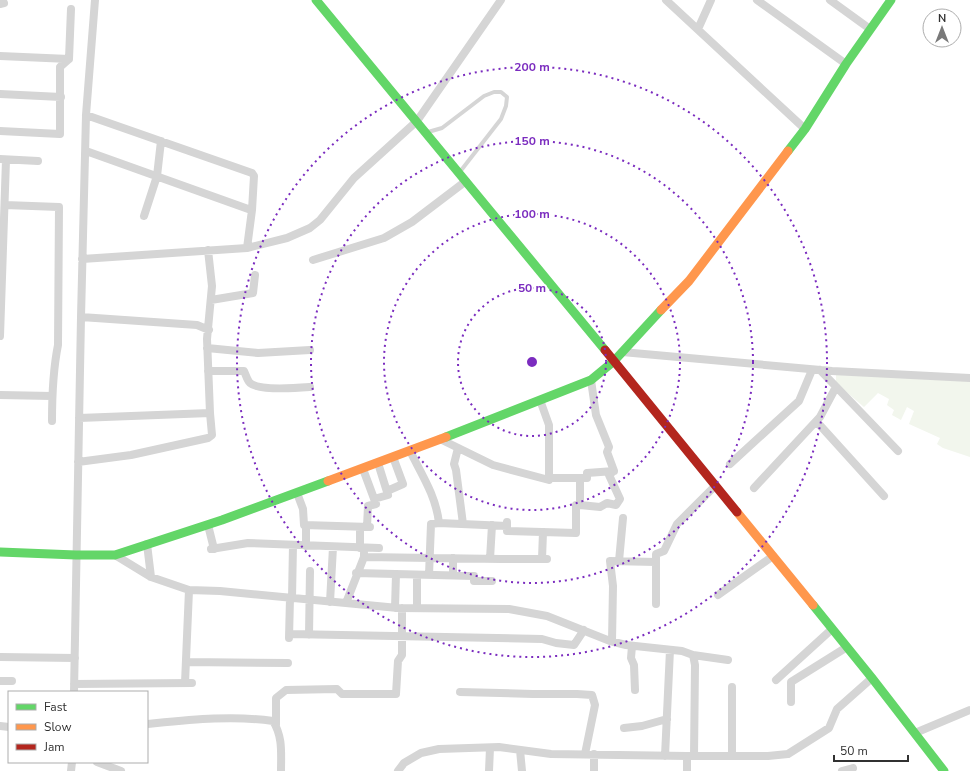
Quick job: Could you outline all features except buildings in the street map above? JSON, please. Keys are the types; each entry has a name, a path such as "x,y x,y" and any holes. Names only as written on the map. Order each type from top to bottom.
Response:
{"street":[{"path":"95,0 86,115 74,688 189,683 187,662 189,590"},
{"path":"316,0 773,556 872,678 944,771"},
{"path":"82,259 247,248 287,238 310,228 320,220 354,178 417,121 501,0"},
{"path":"666,0 805,130"},
{"path":"698,29 711,0"},
{"path":"757,0 846,64"},
{"path":"830,0 870,29"},
{"path":"0,552 115,555 208,525 393,458 591,380 614,361 689,281 805,130 846,64 892,0"},
{"path":"0,131 60,134 60,67 69,59 71,9"},
{"path":"0,56 69,59"},
{"path":"0,94 61,97"},
{"path":"86,115 252,173 254,176 247,248"},
{"path":"144,216 157,176 161,141"},
{"path":"86,151 251,210"},
{"path":"0,336 5,205 3,159 38,161"},
{"path":"313,260 384,238 412,222 466,182"},
{"path":"5,205 59,207 58,345 52,396 52,421"},
{"path":"78,462 131,454 208,438 212,435 208,371 208,330 212,286 208,250"},
{"path":"210,300 253,293 255,275"},
{"path":"81,317 197,325 208,330"},
{"path":"208,348 258,353 310,350"},
{"path":"622,352 816,370 970,378"},
{"path":"816,370 836,387 898,451"},
{"path":"730,464 799,401 816,370"},
{"path":"208,371 244,372 248,382 255,386 310,388"},
{"path":"591,380 596,415 609,447 607,452 614,470"},
{"path":"754,488 817,422 836,387"},
{"path":"0,395 52,396"},
{"path":"540,400 549,425 549,478"},
{"path":"79,418 210,413"},
{"path":"817,422 884,496"},
{"path":"440,440 493,465 549,480 549,478 587,478 587,473 614,470"},
{"path":"458,448 454,464 463,524"},
{"path":"410,451 432,494 437,510 438,522"},
{"path":"387,491 403,484 393,458"},
{"path":"374,500 388,495 378,463"},
{"path":"346,603 356,573 364,557 362,548 368,506 376,504 363,469"},
{"path":"429,575 431,524 438,522 492,525 506,524 507,531 576,533 576,505 600,507 607,503 616,505 620,500 609,475 614,470"},
{"path":"580,478 580,505"},
{"path":"656,604 656,554 664,551 677,524 715,486"},
{"path":"297,493 303,509 304,525 306,525 306,546"},
{"path":"619,561 623,518"},
{"path":"208,525 213,549 248,544 379,548"},
{"path":"306,525 366,527"},
{"path":"490,559 492,525"},
{"path":"364,557 544,559 543,532"},
{"path":"147,544 151,578"},
{"path":"293,545 290,636 309,634 542,639 556,643 574,645 584,630"},
{"path":"330,602 333,547"},
{"path":"115,555 151,578 189,590 220,591 399,608 509,608 547,616 612,641 632,646 682,651 693,655 728,660"},
{"path":"718,596 773,556"},
{"path":"452,575 453,558"},
{"path":"612,641 613,586 610,561 656,562"},
{"path":"309,634 310,571"},
{"path":"356,573 474,576 474,581 492,581"},
{"path":"276,725 276,698 286,690 337,689 342,694 396,694 398,661 402,655 402,636 396,574"},
{"path":"417,574 417,608"},
{"path":"776,680 832,629"},
{"path":"632,646 631,658 634,665 635,690"},
{"path":"791,702 791,682 847,647"},
{"path":"665,756 670,650"},
{"path":"687,771 690,756 696,676 693,655"},
{"path":"0,657 75,658"},
{"path":"187,662 288,663"},
{"path":"398,771 404,763 421,753 439,749 490,748 551,754 665,756 768,756 788,754 829,728 837,709 872,678"},
{"path":"0,681 12,681"},
{"path":"732,687 732,756"},
{"path":"460,692 592,695 595,705 590,754 594,771"},
{"path":"915,734 970,710"},
{"path":"148,724 184,720 255,718 273,721 279,730 282,743 281,771"},
{"path":"624,728 642,726 667,719"},
{"path":"489,771 490,748"},
{"path":"520,750 522,771"},
{"path":"99,763 121,771"},
{"path":"842,771 853,768"}],"lane":[{"path":"426,133 442,128 484,96 494,92 501,92 507,97 506,106 501,119 459,173"}],"shaded area":[{"path":"836,368 970,376 970,457 943,448 937,444 940,438 909,424 914,411 907,407 901,420 892,415 894,410 887,405 889,399 878,393 864,407 836,383"}],"traffic: fast":[{"path":"316,0 605,350"},
{"path":"788,151 805,129 846,64 891,0"},
{"path":"446,437 591,380 614,361 661,310"},
{"path":"0,552 115,555 222,520 328,481"},
{"path":"813,605 944,771"}],"traffic: slow":[{"path":"661,310 689,281 788,151"},
{"path":"328,481 446,437"},
{"path":"737,512 813,605"}],"traffic: jam":[{"path":"605,350 737,512"}]}
